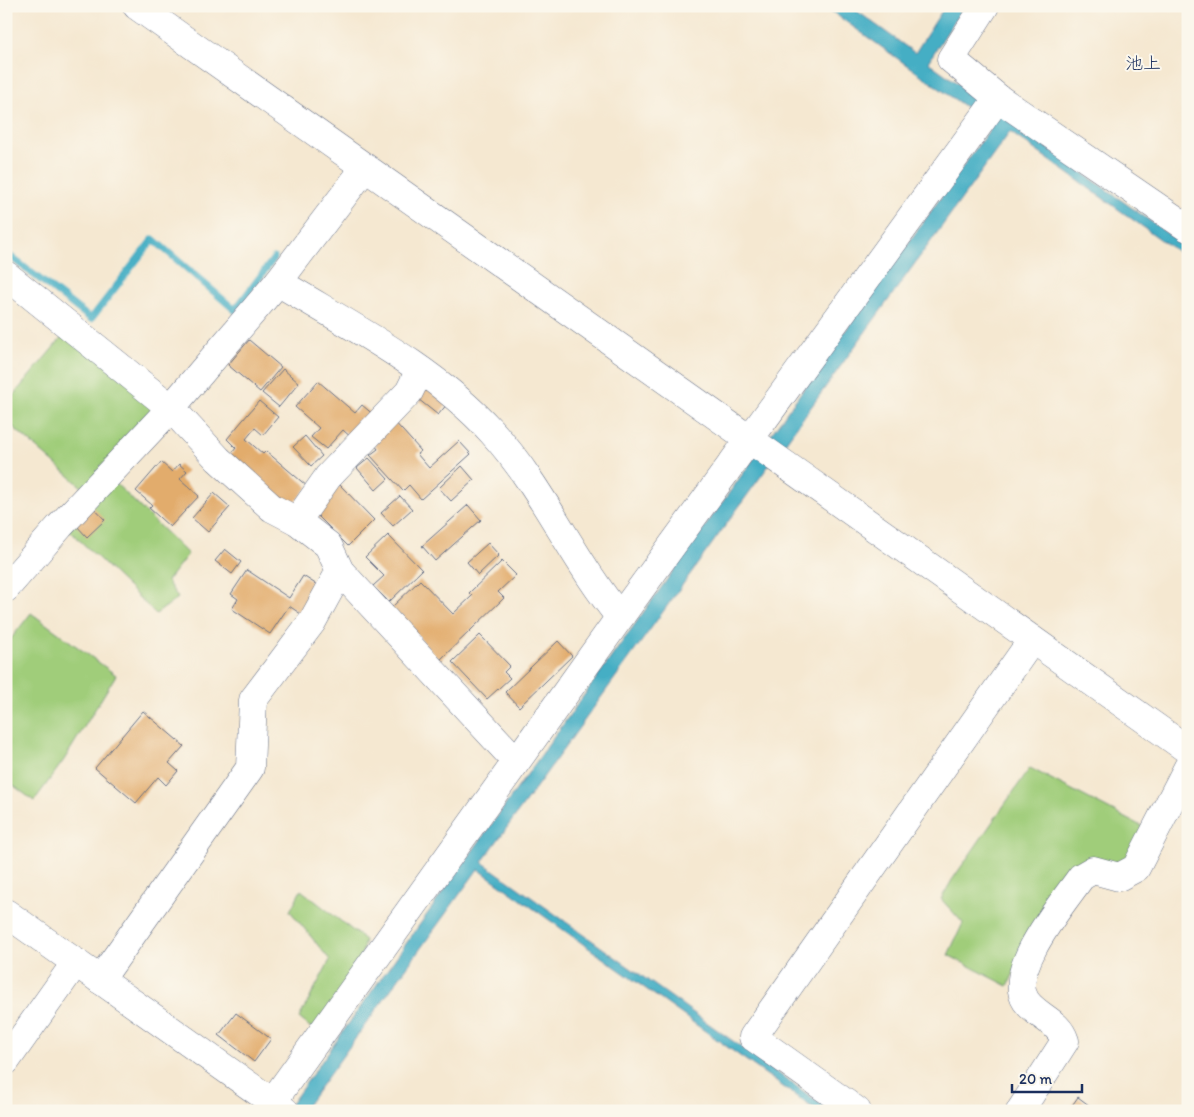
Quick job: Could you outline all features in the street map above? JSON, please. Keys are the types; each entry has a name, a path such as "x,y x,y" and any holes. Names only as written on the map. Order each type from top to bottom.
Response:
{"street":[{"path":"137,6 364,169 750,438 1188,750"},
{"path":"985,6 951,59 998,98 1188,228"},
{"path":"6,913 275,1108 516,761 998,98"},
{"path":"6,588 60,526 171,408 278,282 364,169"},
{"path":"6,275 171,408 218,459 272,508 297,521 328,545 340,570 516,761"},
{"path":"278,282 420,370 458,398 493,434 531,484 599,591 620,617"},
{"path":"297,521 328,477 409,392 420,370"},
{"path":"100,980 250,768 253,700 312,622 340,570"},
{"path":"857,1111 753,1037 1032,640"},
{"path":"1020,1111 1065,1041 1062,1031 1025,1000 1020,980 1034,945 1081,877 1093,870 1119,877 1136,868 1188,767"},
{"path":"6,1061 76,962"}],"green space":[{"path":"68,330 164,409 104,472 188,554 167,581 178,598 156,614 68,529 84,489 6,421 6,404"},
{"path":"31,613 116,675 64,760 34,801 6,780 6,645"},
{"path":"1030,768 1149,830 1117,872 1089,863 1025,948 1008,986 948,955 963,923 941,899 952,880"},
{"path":"301,890 365,940 359,966 316,1032 299,1018 330,960 290,911"}],"water":[{"path":"824,6 850,6 915,53 945,6 964,6 928,62 1188,248 1188,259 1010,132 482,862 831,1111 817,1111 478,869 303,1111 286,1111 992,126"}],"building":[{"path":"249,340 281,367 260,392 228,365"},
{"path":"283,369 299,383 279,407 262,393"},
{"path":"318,381 355,413 362,405 375,416 354,440 343,430 326,449 311,437 319,428 295,407"},
{"path":"428,386 448,403 438,415 418,399"},
{"path":"259,401 278,417 263,435 255,428 246,439 263,454 266,451 308,487 288,510 228,458 236,448 227,439"},
{"path":"393,420 421,451 417,454 429,468 459,441 471,454 421,499 409,485 403,491 370,455 378,449 371,440"},
{"path":"305,436 322,456 311,466 293,447"},
{"path":"369,458 388,479 376,490 357,468"},
{"path":"161,462 172,472 179,464 187,471 180,479 199,496 170,527 149,508 152,505 136,491"},
{"path":"462,466 474,480 451,501 439,488"},
{"path":"340,485 374,520 348,546 313,511"},
{"path":"214,493 230,507 208,532 192,518"},
{"path":"400,496 412,509 393,526 381,513"},
{"path":"468,505 481,520 435,561 422,546"},
{"path":"93,507 105,520 87,537 75,524"},
{"path":"388,535 422,570 389,602 373,586 384,576 365,557"},
{"path":"488,543 499,555 478,575 467,562"},
{"path":"225,549 241,562 232,574 215,561"},
{"path":"502,561 516,575 498,592 504,598 440,660 391,608 420,580 453,614 472,596 469,593"},
{"path":"247,570 289,598 303,576 322,588 304,616 289,606 270,634 232,609 238,599 231,594"},
{"path":"480,635 510,666 504,672 510,678 487,699 452,662"},
{"path":"558,641 572,656 519,707 505,692"},
{"path":"143,711 184,746 169,763 178,771 166,785 158,777 136,803 95,768"},
{"path":"236,1013 271,1039 254,1062 219,1035"},
{"path":"1078,1097 1094,1109 1093,1111 1068,1111"}],"waterway":[{"path":"6,253 91,319 153,239 235,310 274,258"}],"district":[{"name":"池上","path":"1143,63"}]}
